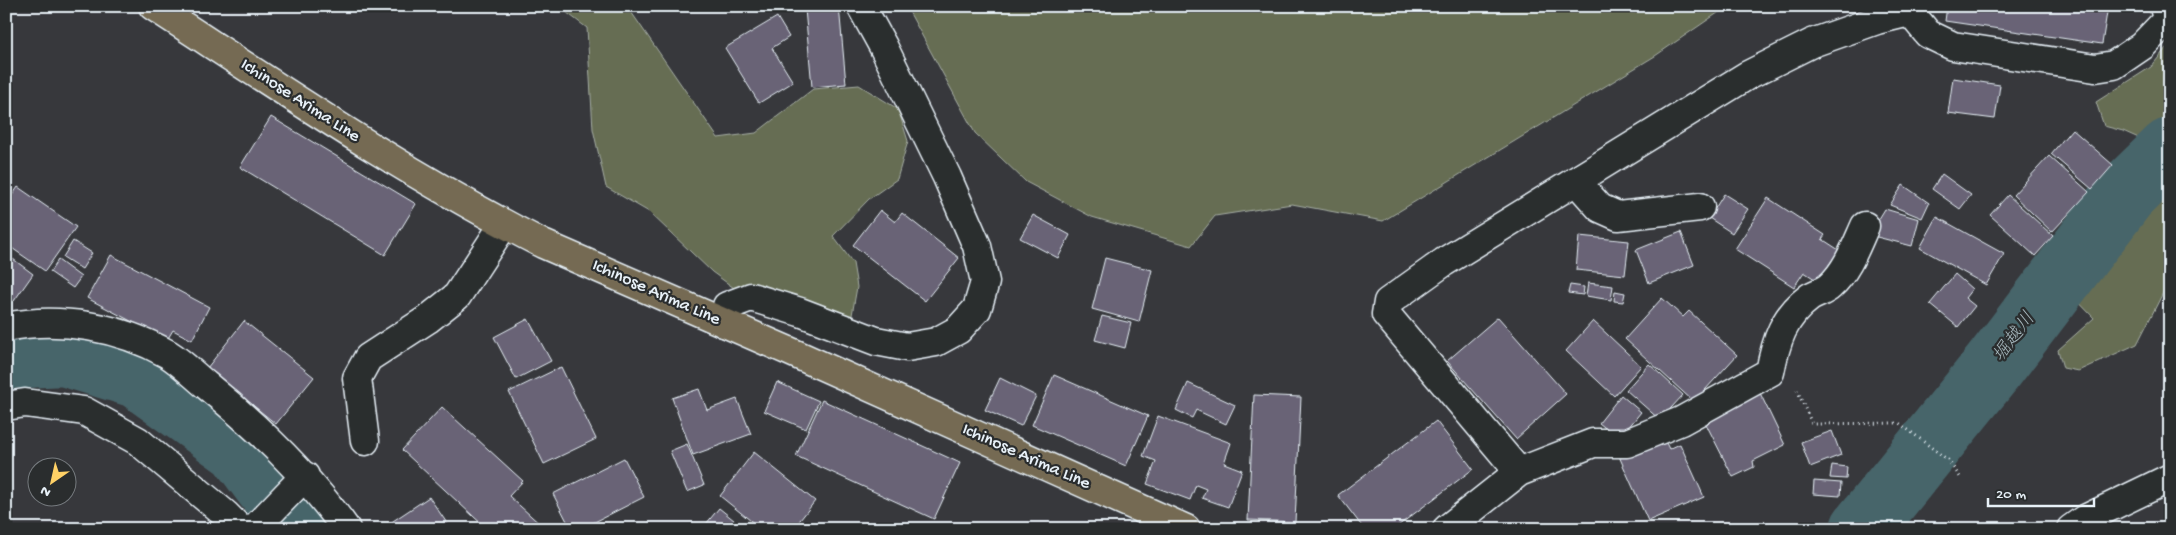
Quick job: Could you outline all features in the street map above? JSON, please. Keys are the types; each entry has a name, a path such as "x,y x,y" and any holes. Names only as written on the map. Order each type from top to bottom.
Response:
{"main road":[{"name":"Ichinose Arima Line","path":"153,6 378,151 504,224 543,244 1186,529"}],"street":[{"path":"724,323 727,306 751,297 800,312 876,340 907,347 936,342 958,330 977,309 986,282 977,246 943,169 883,46 861,6"},
{"path":"1519,472 1386,314 1388,302 1444,262 1748,75 1812,43 1910,9 1928,34 1953,46 2095,68 2114,65 2142,46 2167,20 2164,6"},
{"path":"1576,181 1600,208 1618,216 1700,207"},
{"path":"365,441 357,378 368,358 428,319 457,296 504,224"},
{"path":"1447,529 1519,472 1594,443 1627,443 1681,421 1770,372 1774,348 1785,322 1809,298 1831,286 1847,264 1865,226"},
{"path":"8,324 88,325 132,339 168,355 270,440 301,481 346,529"},
{"path":"6,406 25,403 84,411 138,441 226,514 251,528 301,481"},
{"path":"2072,529 2085,519 2170,478"}],"path":[{"path":"1774,348 1784,360 1812,424 1899,423 1948,460 1960,477"}],"green space":[{"path":"558,6 627,6 718,138 756,133 813,89 859,85 898,109 908,141 897,179 869,199 833,236 853,263 857,287 852,315 827,335 778,320 712,272 649,212 606,187 593,129 587,28"},
{"path":"906,6 1728,6 1655,56 1383,221 1292,204 1215,216 1191,246 1092,217 1026,182 975,133"},
{"path":"2170,43 2170,279 2137,344 2078,371 2063,368 2058,350 2094,318 2067,290 2152,144 2123,131 2104,126 2096,102 2151,67"}],"building":[{"path":"839,6 846,84 812,87 805,9"},
{"path":"1947,6 2108,6 2102,44 1945,21"},
{"path":"777,17 789,37 772,48 793,82 759,103 725,48"},
{"path":"1953,78 2000,85 1995,119 1948,113"},
{"path":"271,117 416,204 385,255 240,167"},
{"path":"2072,129 2113,165 2092,189 2051,154"},
{"path":"2049,156 2089,192 2052,232 2013,195"},
{"path":"1942,174 1971,195 1960,209 1932,189"},
{"path":"1903,185 1929,203 1922,218 1890,205"},
{"path":"18,187 76,227 45,271 6,244 6,204"},
{"path":"1724,194 1748,209 1732,233 1709,218"},
{"path":"2008,195 2053,236 2035,256 1990,215"},
{"path":"1768,198 1825,235 1822,239 1839,250 1818,281 1804,272 1794,287 1735,249"},
{"path":"1885,209 1919,219 1912,246 1869,235"},
{"path":"880,210 895,222 902,213 959,258 925,301 853,245"},
{"path":"1033,215 1070,235 1058,258 1020,238"},
{"path":"1937,217 2004,254 1986,285 1920,248"},
{"path":"1681,232 1694,265 1649,283 1636,250"},
{"path":"1579,236 1629,241 1625,275 1576,270"},
{"path":"73,241 92,253 82,269 63,257"},
{"path":"111,255 209,307 192,340 173,330 167,340 87,298"},
{"path":"1105,258 1152,270 1139,322 1092,309"},
{"path":"13,259 33,274 14,301 6,295 6,269"},
{"path":"58,260 81,277 73,288 50,272"},
{"path":"1955,274 1972,289 1965,298 1975,306 1958,327 1930,304"},
{"path":"1588,283 1613,286 1611,300 1586,296"},
{"path":"1570,285 1584,287 1583,295 1568,293"},
{"path":"1615,291 1625,293 1623,302 1614,301"},
{"path":"1662,298 1683,317 1689,311 1737,355 1694,402 1625,339"},
{"path":"1102,316 1131,323 1125,348 1095,340"},
{"path":"1498,317 1566,394 1516,439 1447,361"},
{"path":"528,319 551,361 516,379 494,337"},
{"path":"244,321 314,377 276,424 207,368"},
{"path":"1593,321 1641,366 1614,396 1566,351"},
{"path":"1649,364 1683,395 1660,420 1626,390"},
{"path":"561,367 596,439 544,464 509,392"},
{"path":"1054,375 1148,416 1126,466 1032,425"},
{"path":"1000,378 1036,396 1021,426 985,410"},
{"path":"777,382 819,401 806,429 764,411"},
{"path":"1188,383 1235,405 1226,424 1196,410 1192,418 1176,410"},
{"path":"699,389 707,410 737,399 751,434 693,455 672,398"},
{"path":"1760,393 1785,445 1753,461 1754,467 1733,477 1704,420"},
{"path":"1254,395 1301,397 1295,522 1248,520"},
{"path":"1621,395 1641,412 1619,439 1599,423"},
{"path":"822,400 960,463 934,519 796,456"},
{"path":"442,407 523,481 509,496 542,526 540,529 487,529 402,450"},
{"path":"1158,416 1231,443 1224,463 1242,470 1228,507 1202,498 1206,489 1196,485 1190,500 1147,484 1156,461 1143,456"},
{"path":"1436,421 1473,469 1394,529 1364,529 1338,495"},
{"path":"1832,431 1841,455 1810,467 1801,442"},
{"path":"1662,435 1669,449 1680,444 1704,497 1648,521 1618,454"},
{"path":"687,444 704,485 687,492 670,451"},
{"path":"754,452 815,501 793,529 761,529 720,496"},
{"path":"624,458 644,497 581,529 571,529 553,494"},
{"path":"1832,465 1847,467 1846,479 1830,478"},
{"path":"1814,481 1841,483 1840,496 1813,494"},
{"path":"429,497 451,529 385,529 384,527"},
{"path":"719,508 745,529 702,529"}],"waterway":[{"name":"堀越川","path":"1862,529 1994,366 2125,194 2170,150"},
{"path":"6,357 64,354 137,376 239,449 298,529"}]}
